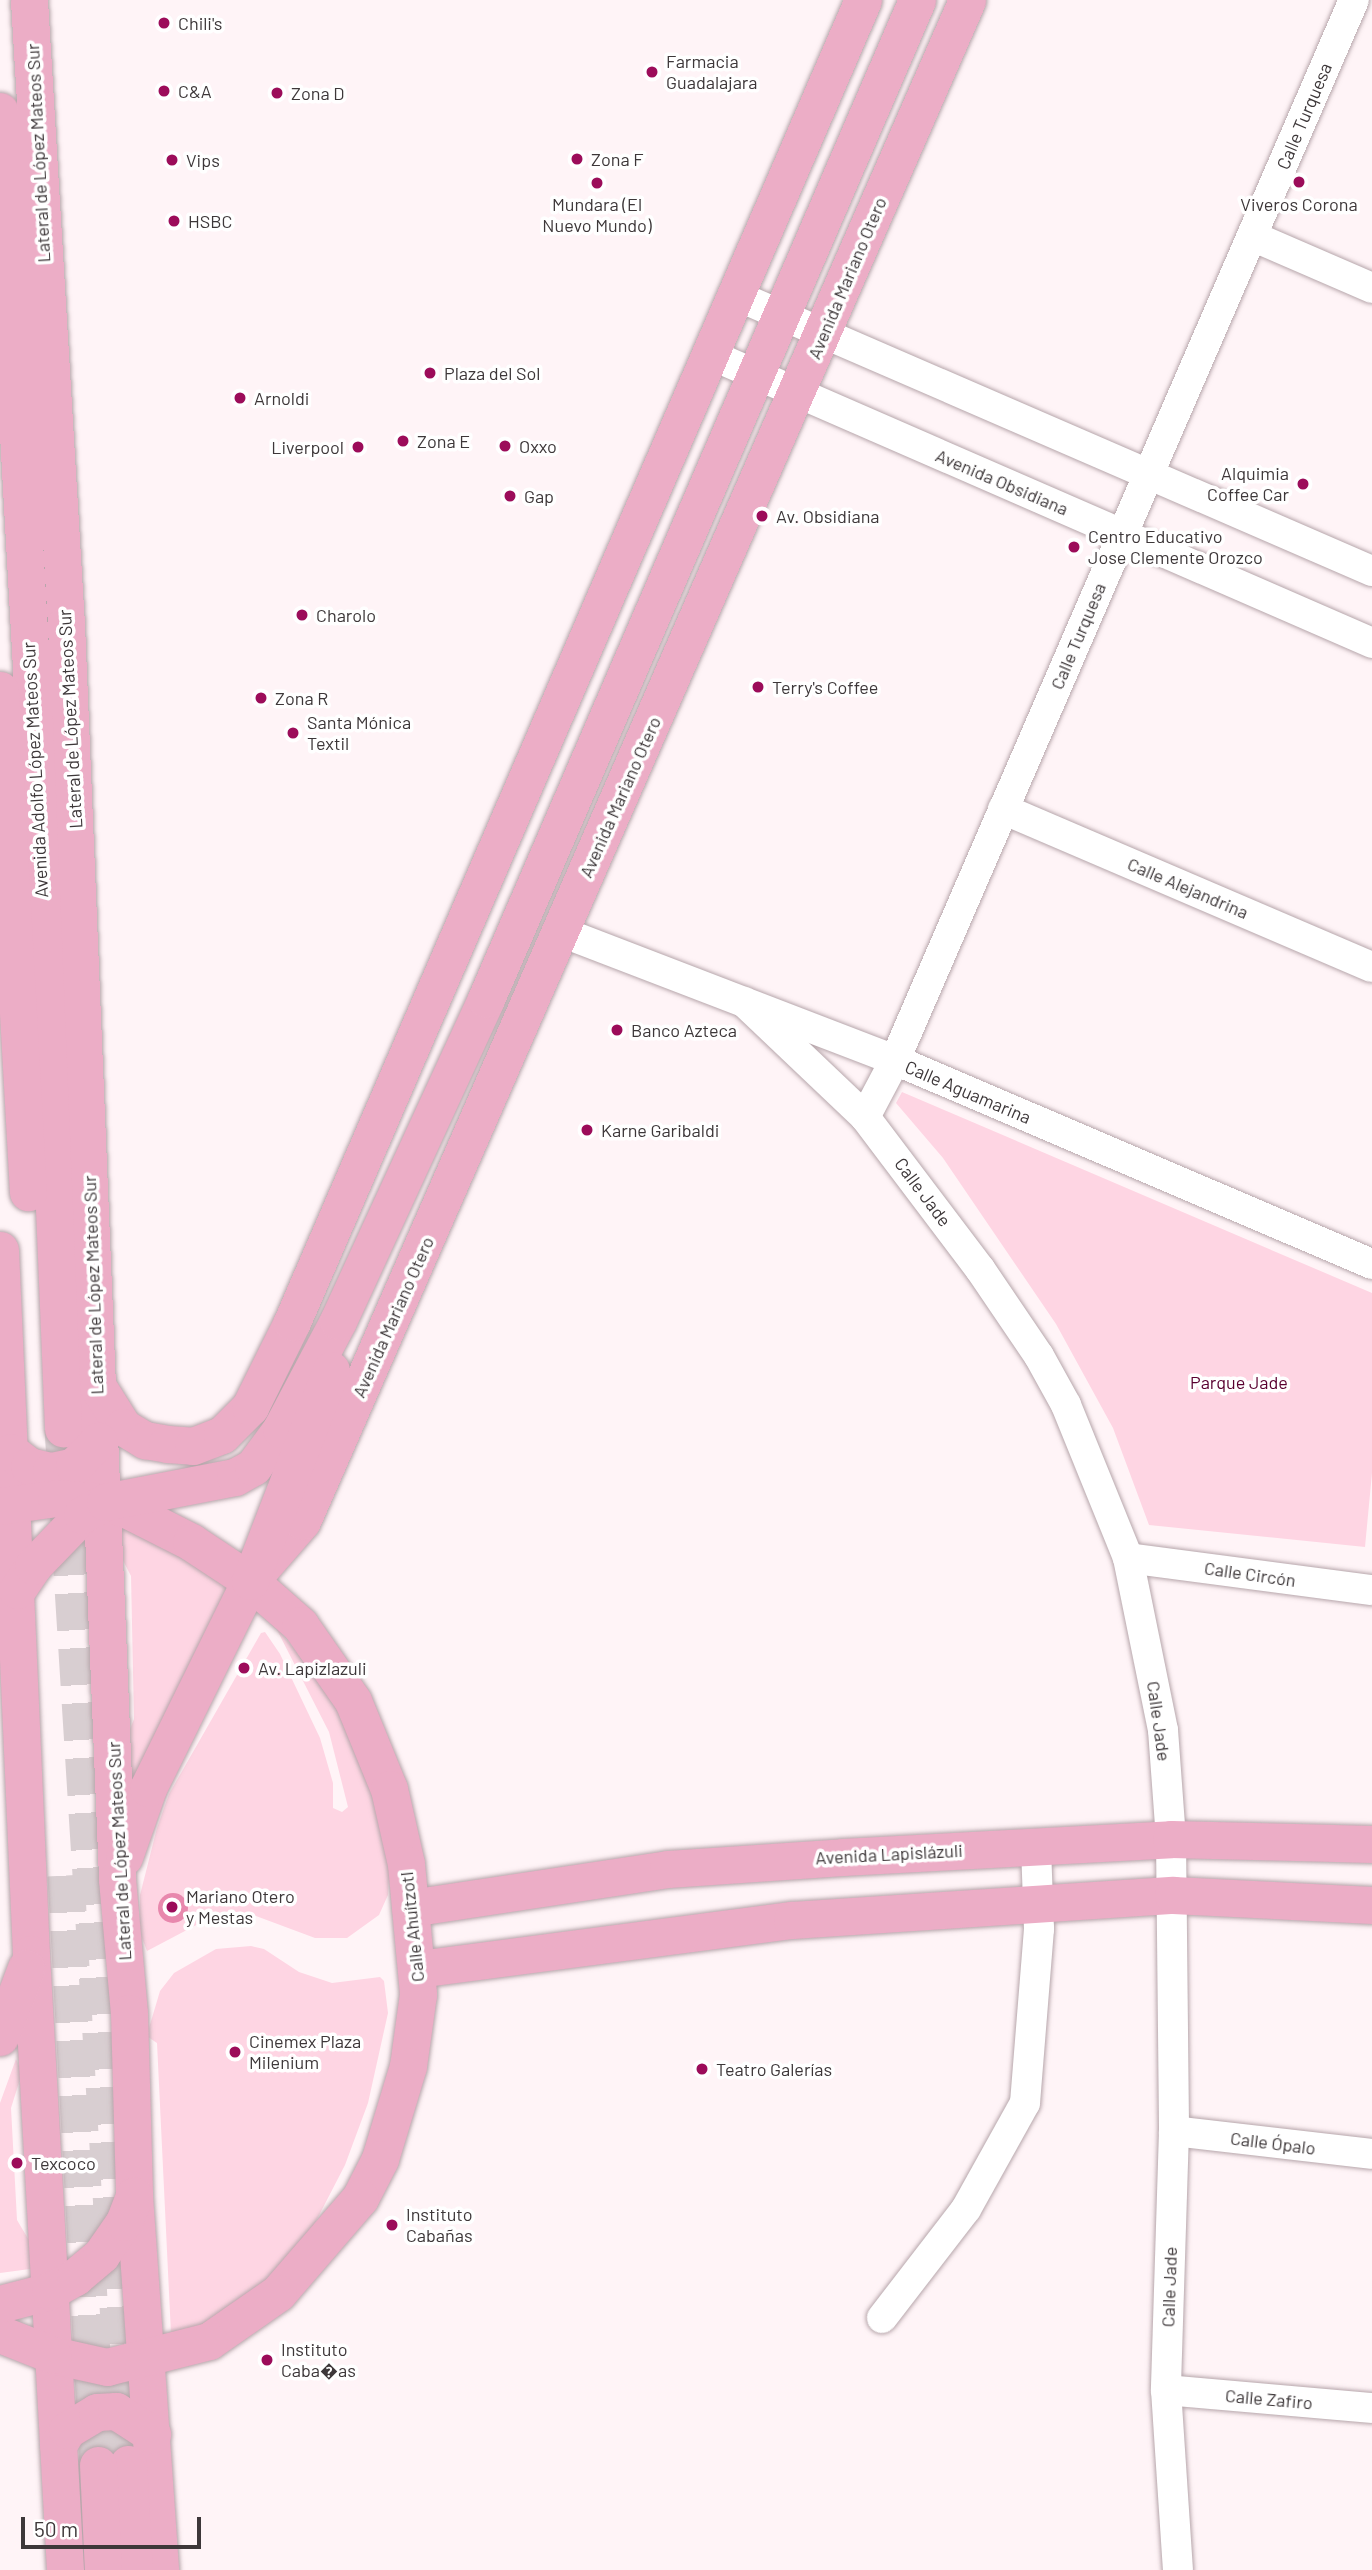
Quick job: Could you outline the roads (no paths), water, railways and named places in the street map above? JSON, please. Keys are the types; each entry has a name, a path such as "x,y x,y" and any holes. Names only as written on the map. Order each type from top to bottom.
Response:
{"main road":[{"name":"Lateral de López Mateos Sur","path":"29,0 66,624 98,1441 105,1502 117,1879 129,2013 134,2196 160,2570"},
{"path":"96,1382 113,1415 132,1434 174,1445 203,1443 232,1428 245,1414 292,1322 863,0"},
{"name":"Avenida Mariano Otero","path":"16,1590 59,1536 105,1502 235,1477 253,1467 281,1429 338,1321 486,999 917,0"},
{"name":"Avenida Mariano Otero","path":"250,1581 302,1521 450,1187 559,931 798,393 967,0"},
{"name":"Avenida Adolfo López Mateos Sur","path":"0,111 4,264 34,735 52,1429 0,690"},
{"path":"620,687 696,626"},
{"path":"450,1187 486,999"},
{"path":"392,1091 415,1156"},
{"path":"0,1250 3,1351 11,1452 6,1504 16,1590 31,1954 65,2570"},
{"name":"Avenida Mariano Otero","path":"117,1879 148,1788 250,1581 329,1384 338,1321"},
{"path":"281,1429 292,1322"},
{"path":"11,1452 29,1466 51,1471 74,1466 98,1441"},
{"name":"Calle Ahuítzotl","path":"0,2334 53,2355 107,2367 146,2360 209,2342 278,2293 360,2198 380,2158 408,2066 418,1969 406,1864 389,1789 365,1725 327,1660 300,1625 250,1581 161,1525 105,1502 56,1498 6,1504"},
{"name":"Avenida Lapislázuli","path":"410,1908 668,1870 1171,1839 1372,1844"},
{"path":"418,1969 792,1920 1173,1895 1372,1905"},
{"path":"448,1902 434,1931 438,1946 454,1964"},
{"path":"0,2037 31,1954"},
{"path":"0,2304 50,2291 101,2255 124,2222 134,2196"},
{"path":"58,2445 79,2421 97,2412 116,2412 152,2434"},
{"path":"103,2570 113,2464 134,2570"}],"street":[{"name":"Calle Turquesa","path":"865,1117 895,1060 1354,0"},
{"path":"1252,236 1372,288"},
{"path":"4,264 44,262"},
{"path":"735,295 1372,571"},
{"name":"Avenida Obsidiana","path":"709,354 1372,643"},
{"name":"Calle Alejandrina","path":"1003,810 1372,967"},
{"name":"Calle Aguamarina","path":"559,931 895,1060 1372,1265"},
{"name":"Calle Jade","path":"744,1002 865,1117 980,1269 1040,1356 1085,1448 1128,1558 1163,1730 1171,1839 1174,2131 1166,2390 1178,2570"},
{"name":"Calle Circón","path":"1128,1558 1372,1590"},
{"path":"882,2318 966,2209 1019,2120 1025,2103 1039,1904 1035,1846"},
{"name":"Calle Ópalo","path":"1174,2131 1372,2154"},
{"name":"Calle Zafiro","path":"1166,2390 1372,2409"}],"tunnel":[{"path":"63,1428 128,2464"},
{"path":"66,1875 98,2465"}],"place":[{"name":"Chili's","path":"164,23"},
{"name":"Farmacia Guadalajara","path":"652,72"},
{"name":"C&A","path":"164,91"},
{"name":"Zona D","path":"277,93"},
{"name":"Zona F","path":"577,159"},
{"name":"Vips","path":"172,160"},
{"name":"Viveros Corona","path":"1299,182"},
{"name":"Mundara (El Nuevo Mundo)","path":"597,183"},
{"name":"HSBC","path":"174,221"},
{"name":"Plaza del Sol","path":"430,373"},
{"name":"Arnoldi","path":"240,398"},
{"name":"Zona E","path":"403,441"},
{"name":"Oxxo","path":"505,446"},
{"name":"Liverpool","path":"358,447"},
{"name":"Alquimia Coffee Car","path":"1303,484"},
{"name":"Gap","path":"510,496"},
{"name":"Av. Obsidiana","path":"762,516"},
{"name":"Centro Educativo Jose Clemente Orozco","path":"1074,547"},
{"name":"Charolo","path":"302,615"},
{"name":"Terry's Coffee","path":"758,687"},
{"name":"Zona R","path":"261,698"},
{"name":"Santa Mónica Textil","path":"293,733"},
{"name":"Banco Azteca","path":"617,1030"},
{"name":"Karne Garibaldi","path":"587,1130"},
{"name":"Av. Lapizlazuli","path":"244,1668"},
{"name":"Mariano Otero y Mestas","path":"172,1907"},
{"name":"Cinemex Plaza Milenium","path":"235,2052"},
{"name":"Teatro Galerías","path":"702,2069"},
{"name":"Texcoco","path":"17,2163"},
{"name":"Instituto Cabañas","path":"392,2225"},
{"name":"Instituto Caba�as","path":"267,2360"}],"park label":[{"name":"Parque Jade","path":"1239,1382"}]}
